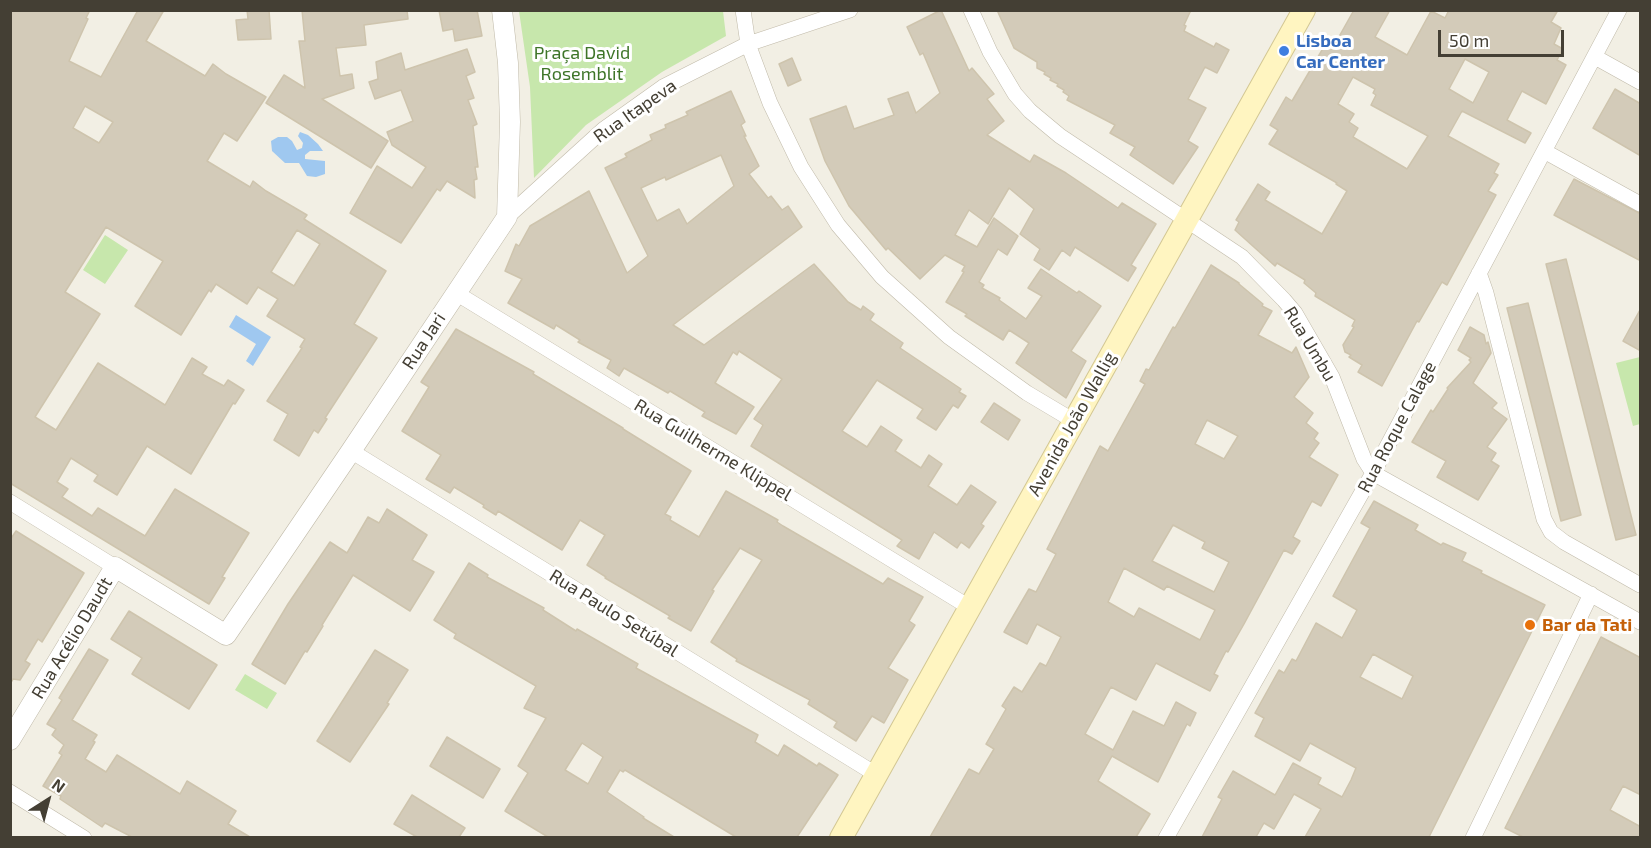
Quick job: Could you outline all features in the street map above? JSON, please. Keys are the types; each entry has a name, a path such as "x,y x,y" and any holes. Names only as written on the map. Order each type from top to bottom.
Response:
{"main road":[{"name":"Avenida João Wallig","path":"842,837 1304,10"}],"street":[{"path":"502,10 508,63 510,122 507,217"},
{"path":"743,10 748,44 770,103 801,167 838,225 882,277 949,337 1027,393 1074,422"},
{"name":"Rua Itapeva","path":"507,217 604,129 663,87 748,44 850,10"},
{"name":"Rua Umbu","path":"971,10 990,52 1016,94 1030,111 1060,136 1242,257 1295,313 1332,376 1364,459 1373,473"},
{"name":"Rua Roque Calage","path":"1166,837 1373,473 1619,10"},
{"path":"1595,57 1641,81"},
{"path":"1544,151 1641,204"},
{"name":"Rua Jari","path":"116,567 226,635 507,217"},
{"path":"1479,273 1544,519 1551,532 1564,542 1641,585"},
{"name":"Rua Guilherme Klippel","path":"456,293 969,607"},
{"name":"Rua Paulo Setúbal","path":"351,451 876,775"},
{"path":"1373,473 1641,622"},
{"path":"10,502 116,567"},
{"name":"Rua Acélio Daudt","path":"10,740 116,567"},
{"path":"1473,837 1591,594"},
{"path":"10,792 84,837"}],"green space":[{"name":"Praça David Rosemblit","path":"519,11 723,11 726,36 662,72 586,125 534,178 530,87"},
{"path":"105,235 128,250 105,284 83,270"},
{"path":"1640,357 1640,424 1633,426 1616,363"},
{"path":"245,674 277,693 267,709 235,690"}],"water":[{"path":"300,132 308,135 323,151 310,151 305,155 305,159 325,161 325,174 316,177 307,176 299,163 285,163 272,151 271,141 278,137 287,137 297,150 302,148 303,143 298,136"},
{"path":"236,315 271,337 253,366 246,361 256,344 229,327"}],"building":[{"path":"10,10 90,10 69,61 101,77 138,10 164,10 146,41 205,76 213,64 266,97 237,141 224,133 207,161 250,187 253,181 307,215 304,219 386,271 354,324 377,338 325,418 327,419 318,433 314,430 299,456 274,440 288,414 267,401 302,348 300,347 305,339 267,316 278,299 258,287 247,304 216,284 211,292 209,290 181,335 135,306 163,261 106,227 65,292 100,314 35,417 56,430 98,363 165,405 192,358 207,367 202,374 224,386 228,380 244,390 235,404 233,403 191,474 147,446 117,495 94,481 98,475 71,458 57,482 68,489 62,497 92,516 98,508 145,536 175,489 249,533 222,577 225,578 209,604 10,483","holes":["85,106 113,122 99,143 73,128","297,230 320,244 294,286 271,272"]},
{"path":"247,10 269,10 271,39 238,40 236,20 248,19"},
{"path":"302,10 407,10 408,19 364,25 366,45 336,48 340,76 352,74 354,88 322,99 388,141 371,168 266,103 284,75 305,88 299,41 305,41"},
{"path":"439,10 477,10 482,36 455,41 453,29 443,31"},
{"path":"941,10 969,71 972,68 994,94 987,99 1004,121 987,135 1030,162 1034,155 1066,173 1118,208 1122,203 1156,224 1131,265 1136,268 1128,281 1075,247 1070,256 1062,250 1049,270 1034,260 1040,249 1020,234 1034,209 1009,188 988,224 969,210 955,235 977,247 994,218 1018,236 1007,255 998,249 979,282 984,285 982,288 1000,298 999,300 1026,319 1042,296 1028,288 1041,269 1101,306 1071,351 1086,361 1066,398 1016,363 1029,343 1009,330 1003,340 946,302 964,272 962,271 965,266 945,255 920,279 888,248 886,250 849,206 825,161 810,119 846,106 854,129 894,115 888,99 908,92 916,113 940,93 923,53 920,55 907,27"},
{"path":"997,10 1191,10 1184,25 1186,26 1184,31 1214,47 1216,43 1229,50 1217,73 1205,67 1188,99 1206,108 1188,141 1198,147 1173,184 1130,155 1135,147 1110,133 1115,125 1067,100 1069,96 1044,74 1045,72 1037,68 1037,62 1014,48"},
{"path":"1354,10 1390,10 1375,37 1407,55 1431,11 1445,18 1449,10 1558,10 1551,22 1561,28 1554,44 1563,49 1557,60 1566,65 1546,104 1522,91 1507,120 1531,133 1525,143 1462,111 1448,136 1499,164 1494,173 1498,175 1488,191 1496,195 1447,285 1442,282 1419,322 1417,321 1382,386 1358,372 1362,365 1345,352 1343,345 1354,327 1352,326 1355,320 1315,296 1316,293 1304,283 1305,280 1277,263 1275,266 1235,230 1239,222 1236,220 1258,184 1270,192 1265,200 1322,234 1347,191 1269,144 1278,130 1270,125 1286,97 1292,101 1325,45 1332,49","holes":["1465,59 1489,72 1473,103 1449,89","1353,77 1375,89 1373,93 1376,95 1371,105 1428,136 1407,169 1353,137 1358,128 1349,122 1354,114 1338,104"]},
{"path":"467,49 475,72 466,76 474,98 468,100 477,124 473,126 478,167 475,167 477,179 474,180 475,198 447,181 440,191 437,189 401,243 350,213 377,166 412,188 426,167 392,145 387,132 413,121 401,90 375,99 369,82 378,79 376,62 401,53 405,70"},
{"path":"792,58 801,80 788,86 779,64"},
{"path":"1615,89 1641,104 1641,156 1593,128"},
{"path":"731,91 745,122 741,125 746,136 744,136 759,166 749,174 768,198 771,196 782,210 788,206 802,227 673,325 704,345 814,264 848,302 861,310 863,306 874,314 870,320 903,343 900,348 961,389 959,392 966,396 958,408 953,405 936,430 917,418 923,409 877,380 842,431 867,447 881,426 902,440 895,451 921,468 929,455 942,464 928,486 957,505 971,485 996,502 969,548 961,542 957,548 934,532 919,559 897,546 902,540 751,446 763,425 754,419 782,379 739,351 737,355 733,352 715,383 754,407 736,434 702,416 705,412 670,391 668,393 624,368 619,376 607,368 611,360 578,342 580,340 556,325 554,329 508,303 522,279 505,271 516,244 519,246 530,226 589,191 627,273 648,256 605,168 627,157 625,154 652,140 650,135 666,128 665,125 688,115 686,112","holes":["721,155 734,186 687,224 679,209 657,221 641,188 665,177 666,180"]},
{"path":"1574,179 1641,214 1641,261 1554,215"},
{"path":"1566,259 1636,535 1616,540 1546,264"},
{"path":"1211,265 1239,283 1263,304 1262,306 1272,311 1258,335 1292,353 1296,347 1309,377 1294,397 1313,413 1306,423 1318,433 1314,439 1319,443 1309,457 1338,475 1321,506 1312,501 1293,537 1300,541 1292,554 1284,550 1228,652 1226,651 1214,674 1218,676 1210,691 1156,663 1136,700 1111,687 1085,734 1113,750 1133,711 1164,726 1176,702 1196,713 1190,726 1187,724 1158,782 1112,756 1098,781 1150,814 1136,837 930,837 969,769 979,774 994,749 986,744 1006,709 1002,706 1014,687 1022,692 1040,663 1046,666 1061,637 1037,624 1027,644 1004,632 1029,589 1036,592 1056,554 1047,549 1100,446 1108,451 1145,384 1140,381 1146,369 1149,370 1173,327 1175,328","holes":["1207,420 1238,436 1224,459 1195,444","1173,525 1205,542 1202,548 1229,562 1214,592 1152,561","1124,568 1164,590 1167,586 1215,610 1200,640 1139,608 1134,617 1108,602"]},
{"path":"1528,303 1581,515 1561,521 1507,308"},
{"path":"1641,308 1641,351 1623,341"},
{"path":"1470,327 1484,335 1491,353 1473,383 1497,403 1492,408 1507,419 1487,447 1496,453 1491,461 1499,466 1478,500 1437,477 1446,461 1412,442 1447,388 1471,362 1469,360 1471,358 1458,350"},
{"path":"456,329 534,372 533,374 691,471 665,514 671,517 670,520 699,537 726,491 883,584 888,578 923,597 909,621 915,625 888,668 908,680 884,723 872,716 856,741 834,727 837,722 808,704 810,700 736,661 737,659 711,642 762,560 740,548 712,590 714,591 691,631 587,565 605,535 580,520 562,550 498,511 496,515 454,487 450,493 426,479 441,455 402,431 429,387 421,382"},
{"path":"994,403 1020,420 1008,440 981,422"},
{"path":"1374,501 1418,525 1415,530 1441,545 1443,543 1466,553 1462,561 1482,571 1481,573 1545,605 1429,837 1305,837 1321,809 1294,794 1274,829 1264,823 1256,837 1202,837 1222,799 1218,797 1233,771 1275,795 1293,763 1321,778 1318,784 1342,797 1351,780 1356,768 1310,743 1300,761 1255,736 1264,718 1255,713 1279,670 1284,673 1292,659 1296,661 1316,623 1342,638 1357,610 1333,596 1370,528 1361,523","holes":["1373,654 1413,676 1402,699 1360,677"]},
{"path":"387,509 427,535 412,560 434,572 410,611 353,575 285,684 252,664 288,604 330,542 347,553 368,517 379,523"},
{"path":"16,531 84,573 42,642 38,639 25,661 30,664 20,680 13,679 10,684 10,540"},
{"path":"469,563 488,575 487,577 544,608 543,610 576,631 577,629 638,664 636,668 758,735 755,742 778,756 784,745 817,766 819,763 838,775 797,837 736,837 625,770 623,772 620,770 607,792 674,837 548,837 505,811 528,773 518,766 546,718 524,708 536,686 454,638 456,634 434,620","holes":["582,743 603,757 588,784 565,770"]},
{"path":"129,611 217,665 189,709 132,674 142,658 111,639"},
{"path":"1601,637 1641,658 1641,795 1623,786 1610,810 1641,827 1641,837 1523,837 1505,828"},
{"path":"89,649 108,660 72,720 97,735 85,759 106,772 117,755 180,794 187,781 236,811 228,824 250,837 132,837 105,823 102,827 60,799 61,796 43,786 62,755 59,753 64,745 52,735 56,729 47,724 62,700 59,698"},
{"path":"375,650 408,670 387,703 389,704 350,762 317,741"},
{"path":"447,737 500,769 483,798 430,766"},
{"path":"412,795 465,828 459,837 417,837 394,824"}],"place":[{"name":"Lisboa Car Center","path":"1284,51"},
{"name":"Bar da Tati","path":"1530,625"}]}
